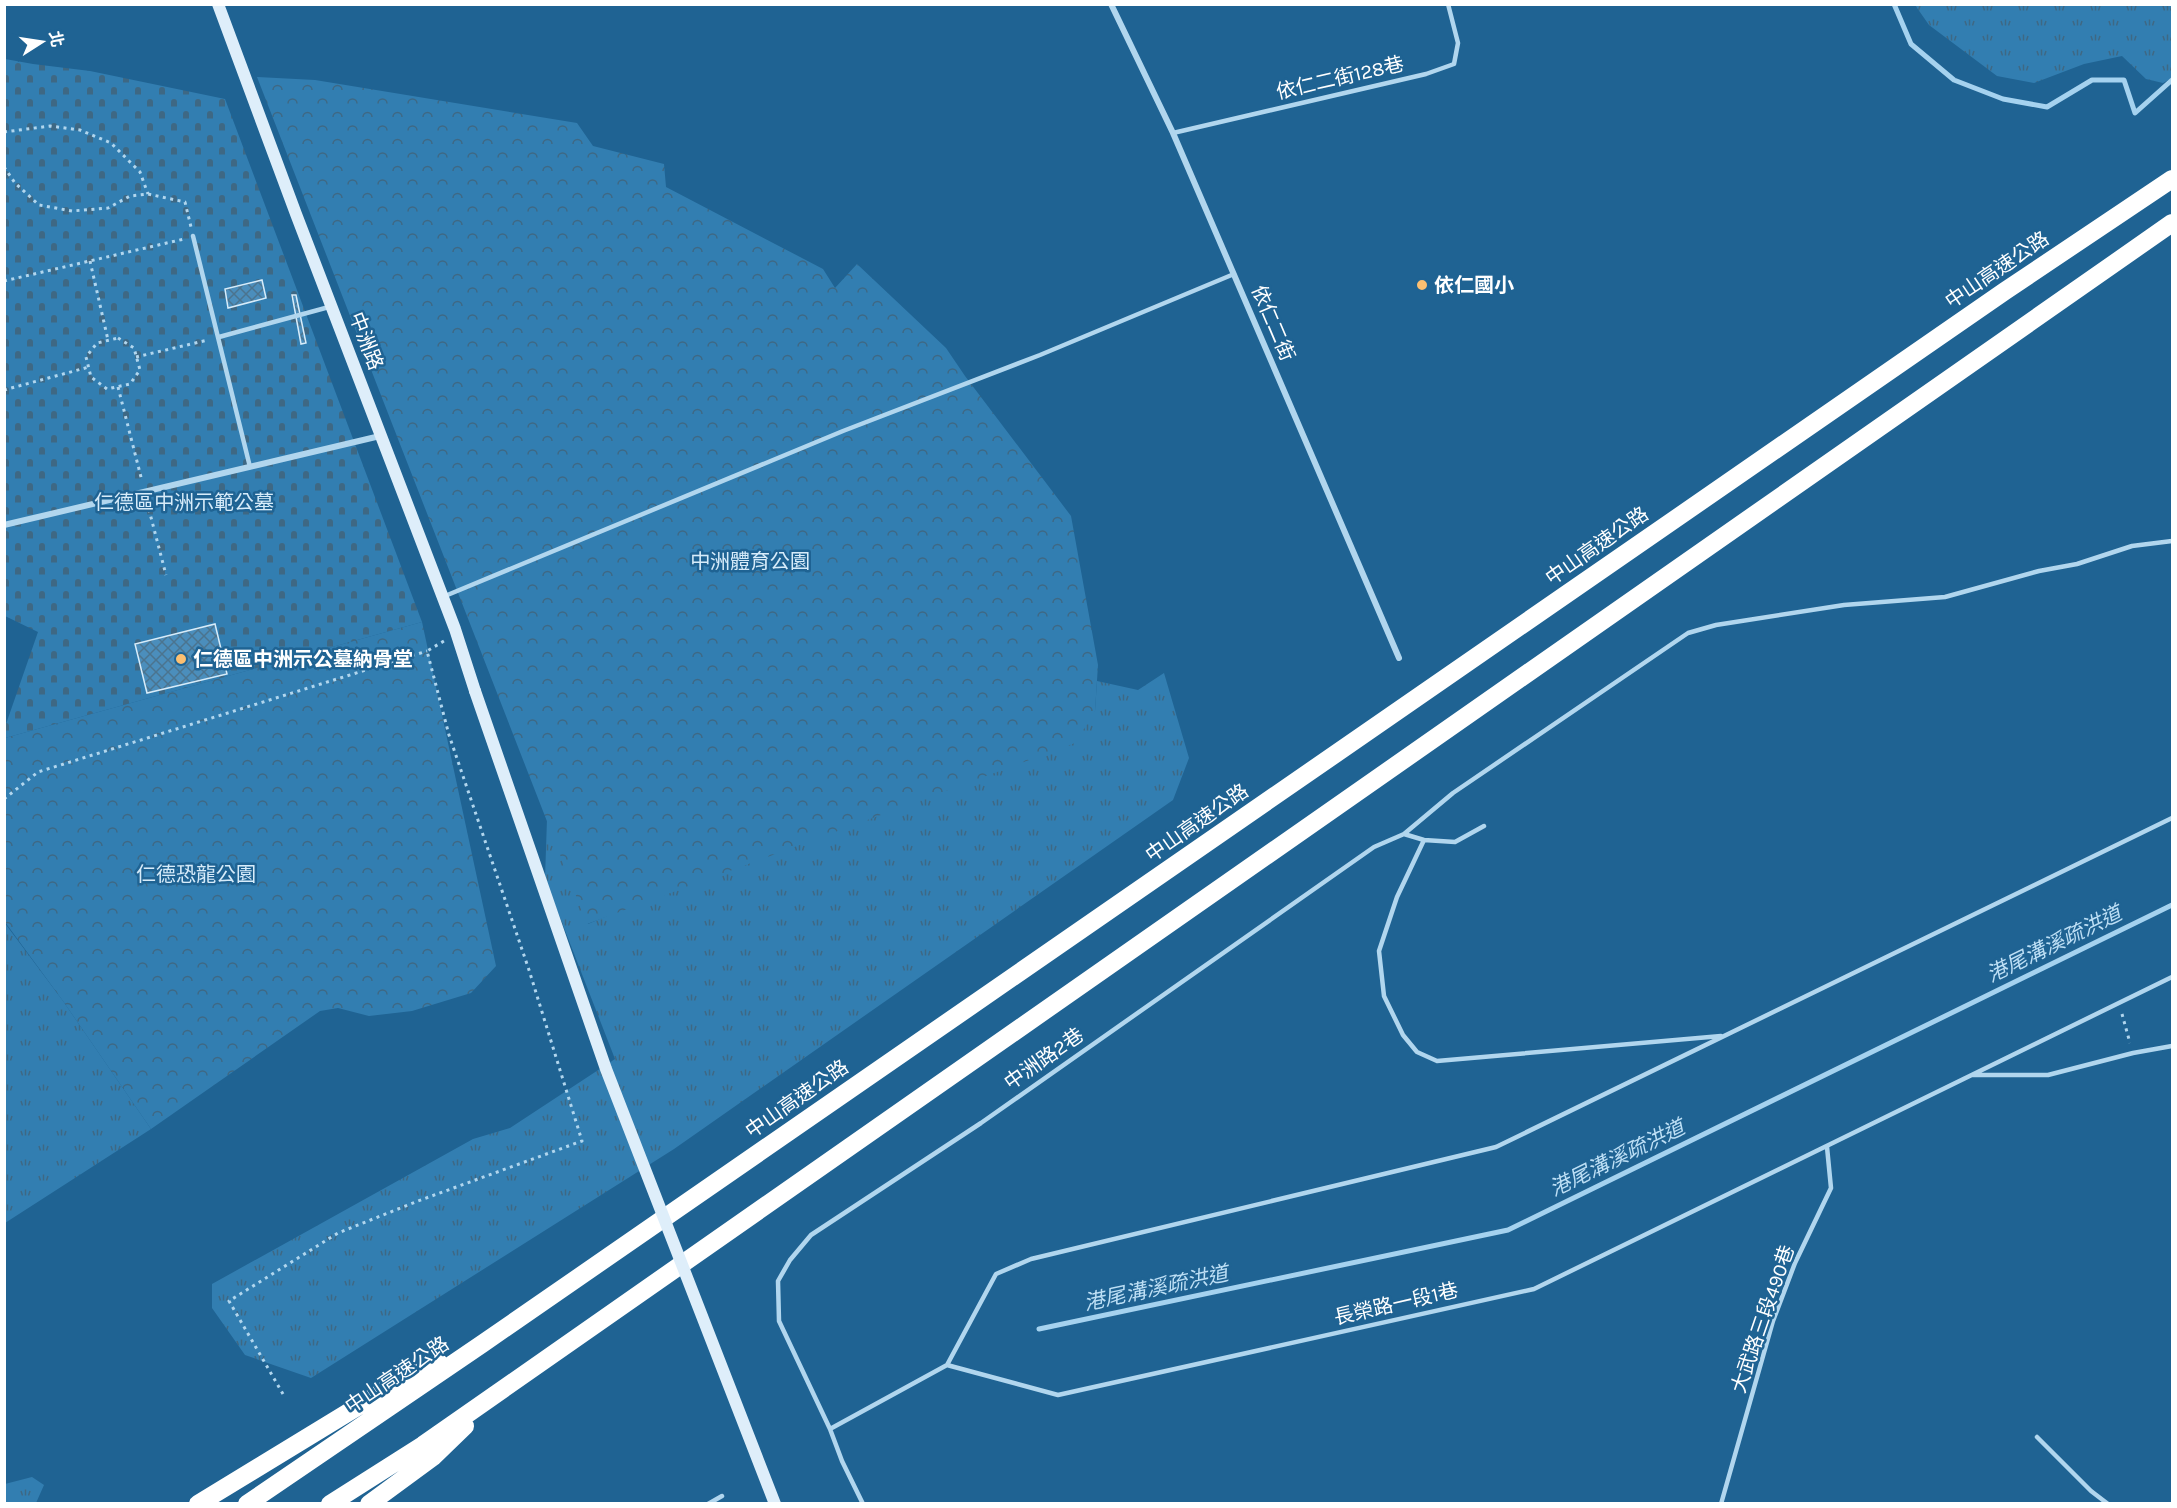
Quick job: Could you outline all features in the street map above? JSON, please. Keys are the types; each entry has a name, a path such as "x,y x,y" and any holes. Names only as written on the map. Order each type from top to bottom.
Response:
{"highway":[{"name":"中山高速公路","path":"247,1503 482,1344 2005,291 2172,179"},
{"path":"330,1503 423,1445 2172,223"},
{"path":"198,1503 403,1379 482,1344"},
{"path":"369,1503 433,1457 502,1389"}],"street":[{"name":"中洲路","path":"219,4 455,629 606,1069 775,1503"},
{"name":"依仁二街","path":"1111,4 1173,134 1399,658"},
{"path":"4,525 381,436"}],"lane":[{"name":"依仁二街128巷","path":"1173,134 1426,74 1454,64 1458,43 1448,4"},
{"path":"193,236 250,467"},
{"path":"442,597 843,431 1040,355 1234,274"},
{"path":"219,337 332,306"},
{"name":"中洲路2巷","path":"830,1429 779,1321 778,1281 790,1260 811,1235 981,1123 1374,847 1404,834 1453,793 1688,633 1716,625 1844,605 1945,597 2039,571 2077,564 2132,546 2172,541"},
{"path":"863,1503 842,1461 830,1429 947,1365 996,1274 1031,1259 1496,1148 2172,818"},
{"path":"1404,834 1424,840 1455,842 1484,826"},
{"path":"1424,840 1397,897 1379,951 1384,996 1403,1035 1417,1052 1437,1060 1725,1036"},
{"name":"長榮路一段1巷","path":"947,1365 1058,1395 1534,1289 2172,978"},
{"path":"1971,1075 2048,1075 2133,1053 2172,1046"},
{"name":"大武路三段490巷","path":"1721,1503 1773,1322 1795,1263 1831,1188 1827,1147"},
{"path":"2037,1437 2091,1491 2108,1503"},
{"path":"708,1503 722,1496"}],"path":[{"path":"4,132 50,126 80,130 111,143 140,172 148,194"},
{"path":"4,167 15,183 39,205 72,211 108,208 130,196 148,194 185,202 193,236 4,281"},
{"path":"90,261 108,340"},
{"path":"136,357 219,337"},
{"path":"118,338 134,348 140,370 130,384 107,389 91,377 86,357 98,343 108,340 118,338"},
{"path":"4,390 89,367"},
{"path":"4,799 38,772 427,651 441,644 455,629"},
{"path":"283,1394 229,1301 338,1233 582,1141 526,959 449,735 427,651"},
{"path":"2120,1004 2133,1053"}],"green space":[{"path":"1915,5 2172,5 2172,78 2163,83 2146,79 2122,56 2084,64 2034,83 1997,76 1929,25"},
{"name":"仁德區中洲示範公墓","path":"5,59 90,71 225,99 422,622 5,738 5,727 38,632 5,616"},
{"name":"中洲體育公園","path":"257,77 315,80 577,123 593,146 664,164 666,187 823,269 835,288 857,264 946,348 1071,516 1098,665 1095,711 1075,743 587,924"},
{"name":"仁德恐龍公園","path":"422,622 496,966 471,993 412,1011 369,1016 338,1008 320,1011 151,1129 63,1001 5,922 5,738"},
{"path":"1164,673 1189,758 1173,800 674,1149 311,1378 245,1355 212,1308 212,1284 473,1139 510,1128 615,1059 545,879 547,819 588,924 1095,711 1097,681 1138,690"},
{"path":"4,922 63,1001 151,1129 5,1223"},
{"path":"32,1477 44,1485 36,1503 5,1503 5,1484"}],"building":[{"path":"262,280 266,298 228,308 225,289"},
{"path":"292,295 296,295 306,343 301,344"},
{"name":"仁德區中洲示公墓納骨堂","path":"215,624 227,674 147,693 135,644"}],"waterway":[{"path":"1894,4 1911,44 1954,80 2003,99 2047,107 2092,80 2124,80 2135,113 2172,80"},
{"name":"港尾溝溪疏洪道","path":"1039,1329 1508,1230 2172,905"}],"place":[{"name":"依仁國小","path":"1422,285"},
{"name":"仁德區中洲示公墓納骨堂","path":"181,659"}]}
